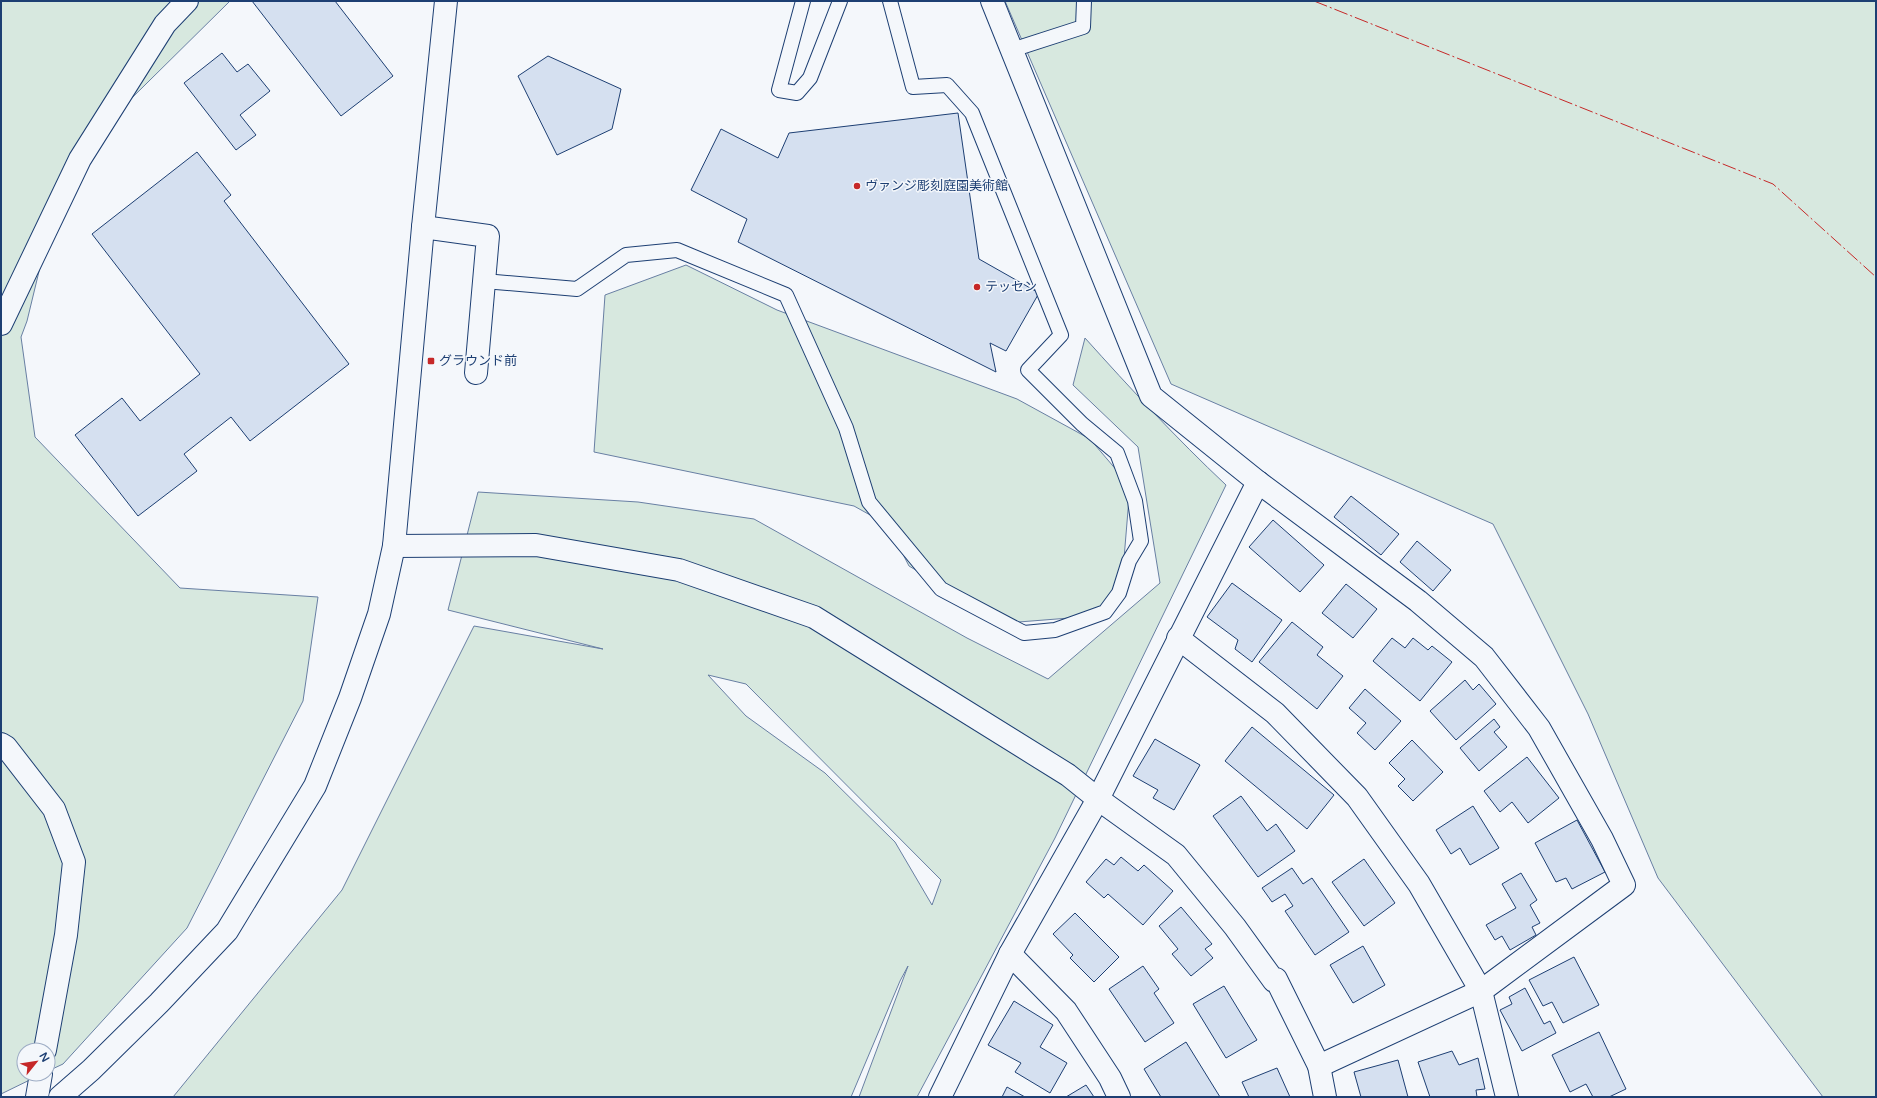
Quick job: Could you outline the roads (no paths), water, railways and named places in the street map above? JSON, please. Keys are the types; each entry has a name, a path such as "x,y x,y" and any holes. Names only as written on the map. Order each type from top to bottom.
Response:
{"street":[{"path":"1,324 80,159 165,24 188,1"},
{"path":"60,1097 91,1070 159,1003 227,931 315,786 350,698 377,621 394,546 423,227 446,1"},
{"path":"992,1 1151,396 1258,482 1418,601 1484,657 1539,728 1602,839 1624,885 1481,991 1319,1066"},
{"path":"423,227 488,236 476,373"},
{"path":"940,1097 1010,954 1098,799 1258,482"},
{"path":"394,546 536,545 679,570 814,617 1068,775 1098,799 1176,855 1235,927 1274,981 1276,979 1319,1066 1325,1097"},
{"path":"1178,638 1275,713 1357,797 1419,884 1481,991 1507,1097"},
{"path":"1,744 11,753 54,809 74,862 66,935 46,1042"},
{"path":"1010,954 1066,1011 1110,1078 1118,1097"},
{"path":"37,1097 40,1082"}],"lane":[{"path":"803,1 779,90 797,94 810,78 840,1"},
{"path":"484,281 577,289 626,255 676,250 786,295 846,428 868,502 941,589 1024,633 1055,630 1105,612 1119,593 1128,561 1141,541 1135,501 1130,486 1117,453 1082,424 1028,370 1061,335 972,112 947,85 913,87 890,1"},
{"path":"1012,50 1083,27 1084,1"}],"place":[{"name":"ヴァンジ彫刻庭園美術館","path":"857,186"},
{"name":"テッセン","path":"977,287"},
{"name":"グラウンド前","path":"431,361"}]}
